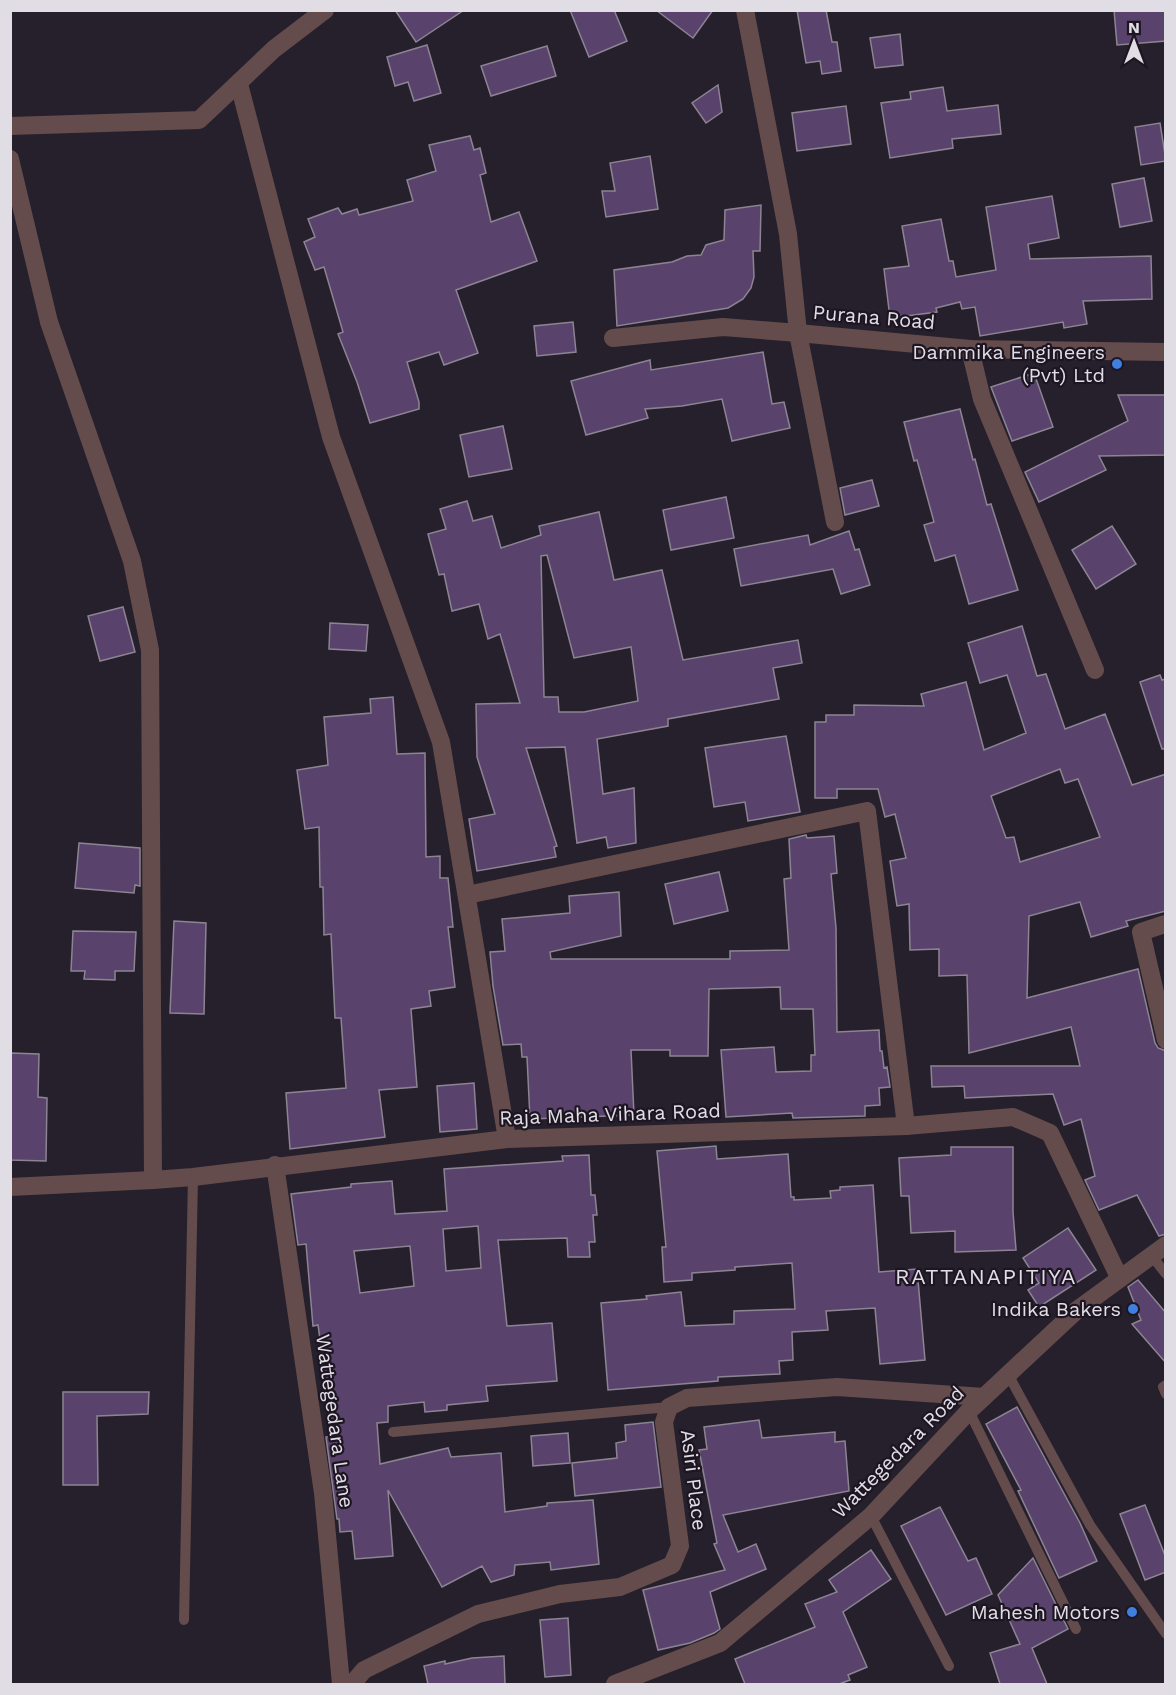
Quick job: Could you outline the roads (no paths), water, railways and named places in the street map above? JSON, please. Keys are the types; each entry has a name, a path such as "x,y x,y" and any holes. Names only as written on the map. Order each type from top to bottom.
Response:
{"street":[{"path":"10,126 199,120 274,49 325,10"},
{"name":"Purana Road","path":"745,10 788,234 798,333 970,349 1166,352"},
{"path":"239,84 332,437 441,742 507,1139"},
{"path":"10,159 49,322 132,561 150,650 153,1180"},
{"path":"613,338 723,327 798,333 835,522"},
{"path":"970,349 982,399 1095,670"},
{"path":"467,895 867,811 906,1126"},
{"path":"1165,924 1141,932 1166,1040"},
{"name":"Raja Maha Vihara Road","path":"10,1187 193,1177 275,1165 507,1139 906,1126 1013,1117 1050,1133 1119,1277"},
{"name":"Wattegedara Lane","path":"275,1165 323,1493 341,1684"},
{"name":"Wattegedara Road","path":"615,1684 720,1643 871,1516 969,1411 1077,1310 1158,1250"},
{"name":"Asiri Place","path":"352,1684 364,1671 478,1614 560,1594 620,1587 672,1565 680,1546 664,1422 669,1407 687,1398 837,1387 984,1397"}],"lane":[{"path":"184,1620 193,1177"},
{"path":"1158,1250 1166,1274"},
{"path":"1009,1376 1090,1525 1166,1634"},
{"path":"1166,1386 1163,1387 1166,1394"},
{"path":"393,1431 669,1407"},
{"path":"969,1411 1076,1629"},
{"path":"871,1516 949,1666"}],"place":[{"name":"Dammika Engineers (Pvt) Ltd","path":"1117,364"},
{"name":"Indika Bakers","path":"1133,1309"},
{"name":"Mahesh Motors","path":"1132,1612"}],"district":[{"name":"RATTANAPITIYA","path":"986,1276"}]}
